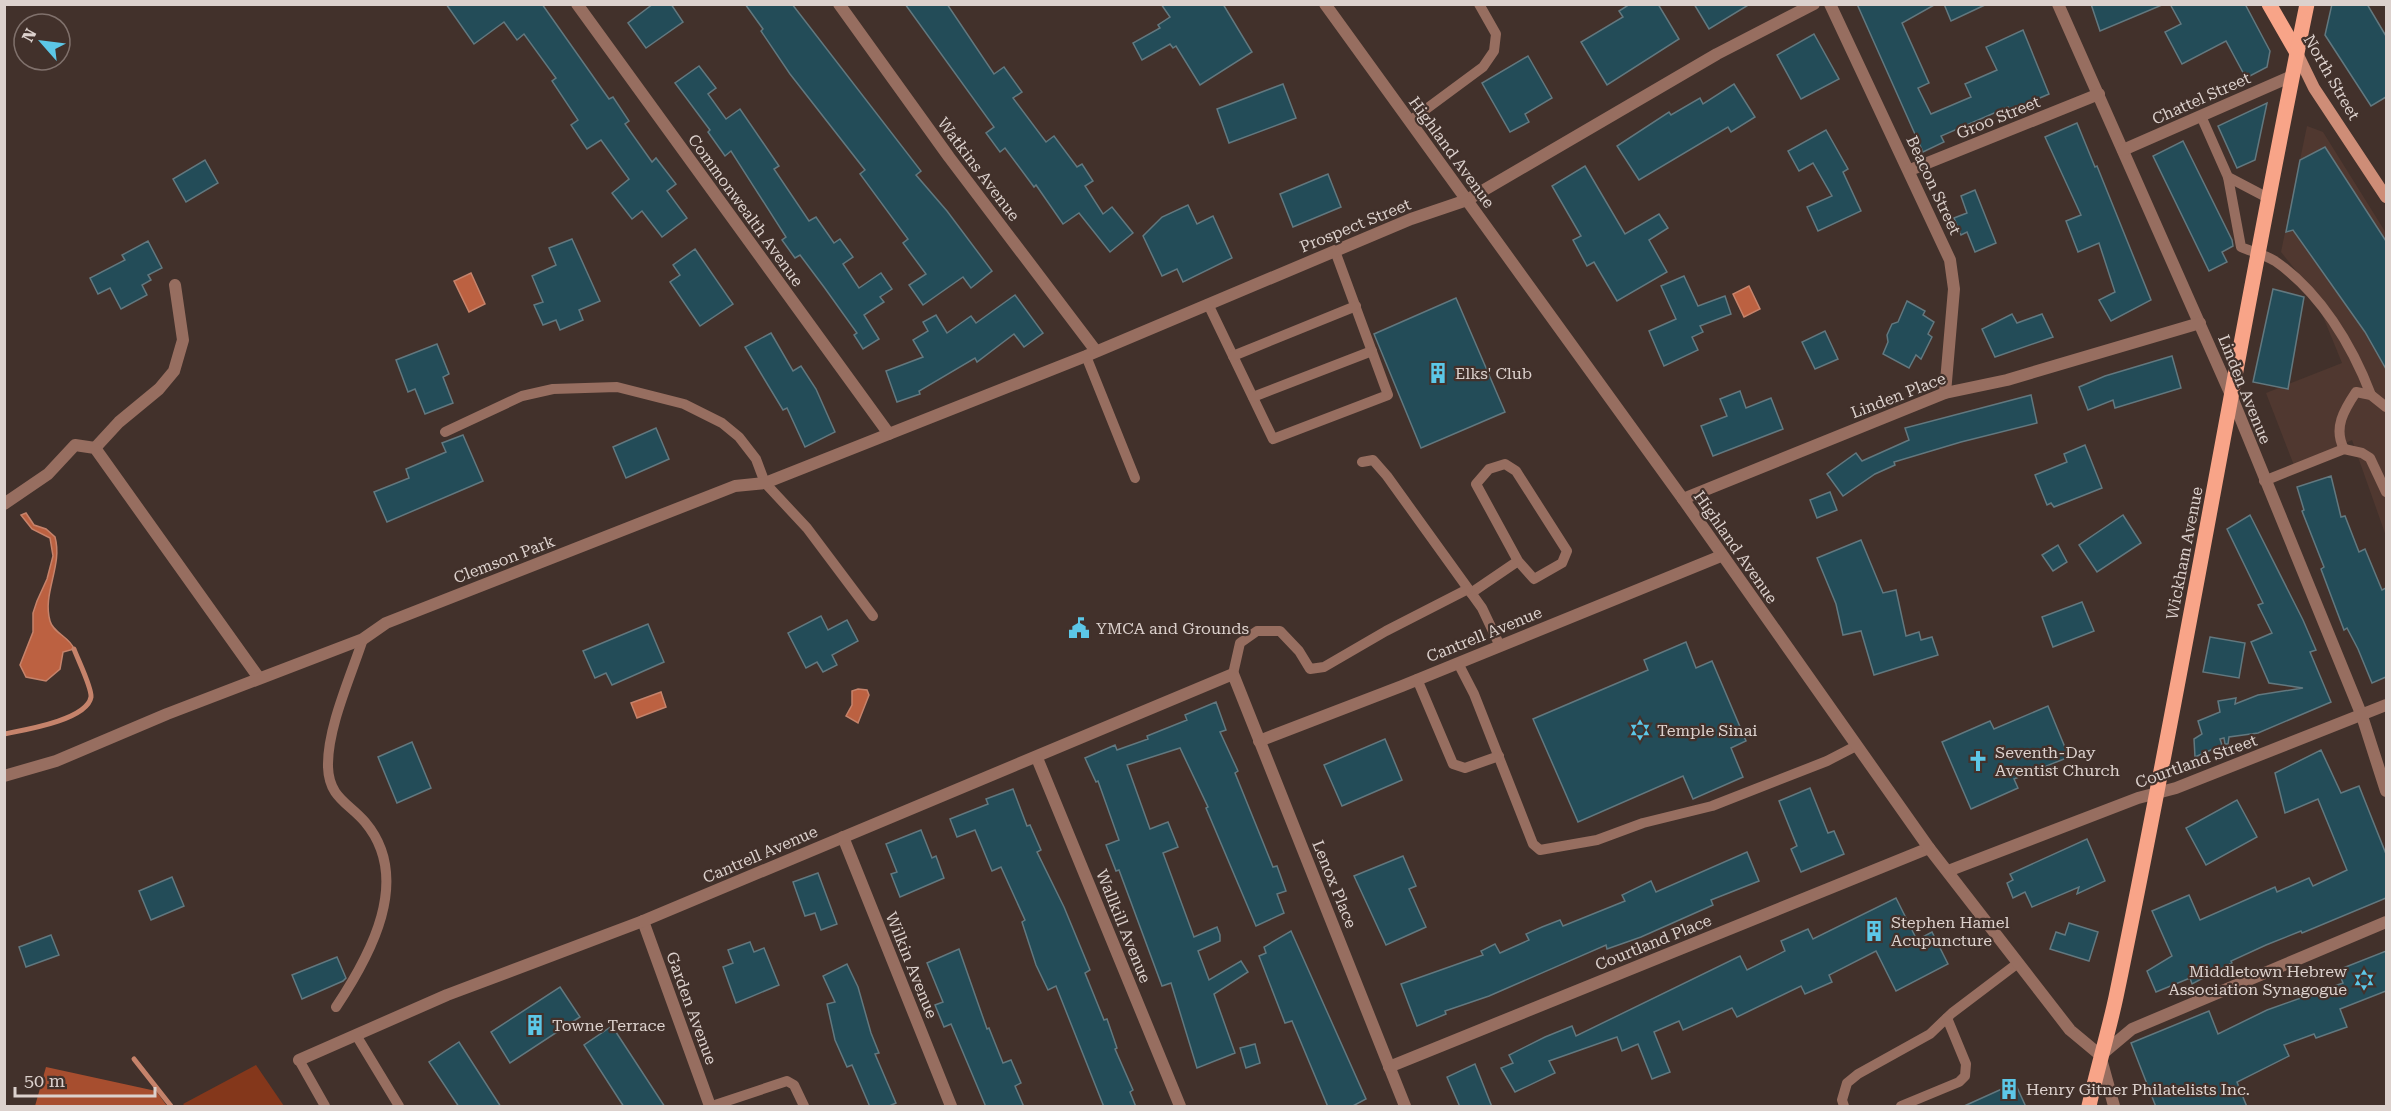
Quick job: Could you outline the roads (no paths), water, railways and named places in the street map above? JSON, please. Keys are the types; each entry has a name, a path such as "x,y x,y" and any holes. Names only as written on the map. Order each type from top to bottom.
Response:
{"main road":[{"name":"North Street","path":"2269,4 2314,88 2386,196"},
{"name":"Wickham Avenue","path":"2089,1107 2115,1000 2296,51 2307,4"}],"street":[{"name":"Commonwealth Avenue","path":"577,4 889,434"},
{"name":"Watkins Avenue","path":"839,4 1091,354"},
{"name":"Highland Avenue","path":"1325,4 1683,499 1720,556 1929,848 2070,1030 2100,1055"},
{"name":"Prospect Street","path":"889,434 1091,354 1411,219 1467,200 1718,54 1814,4"},
{"name":"Beacon Street","path":"1830,4 1910,170 1950,260 1954,289 1945,393"},
{"name":"Linden Avenue","path":"2058,4 2231,395 2264,481 2362,716 2386,791"},
{"name":"Chattel Street","path":"2123,150 2292,76"},
{"name":"Groo Street","path":"1910,170 2099,94"},
{"path":"95,448 119,422 159,389 174,371 183,340 174,285"},
{"name":"Linden Place","path":"1683,499 1945,393 2007,380 2200,323"},
{"name":"Clemson Park","path":"4,776 56,761 259,678 363,639 386,623 735,486 765,483 889,434"},
{"path":"4,504 48,474 75,445 95,448 259,678"},
{"name":"Cantrell Avenue","path":"1258,741 1417,680 1720,556"},
{"name":"Cantrell Avenue","path":"299,1060 447,995 643,921 1233,674"},
{"name":"Lenox Place","path":"1233,674 1405,1107"},
{"name":"Courtland Street","path":"1948,872 2386,705"},
{"name":"Wallkill Avenue","path":"1037,758 1180,1107"},
{"name":"Wilkin Avenue","path":"843,837 951,1107"},
{"name":"Courtland Place","path":"1389,1067 1929,848"},
{"name":"Garden Avenue","path":"643,921 711,1107"},
{"path":"2114,1107 2100,1055 2132,1029 2386,922"}],"lane":[{"path":"1410,122 1490,59 1496,34 1479,4"},
{"path":"2201,116 2228,177 2241,247 2258,252 2274,261 2301,283 2318,303 2359,364 2371,395"},
{"path":"2228,177 2268,198"},
{"path":"1208,304 1273,439 1388,395 1335,251"},
{"path":"1233,356 1356,306"},
{"path":"1253,397 1372,351"},
{"path":"1091,354 1135,478"},
{"path":"445,432 522,396 553,389 617,387 684,404 722,423 739,437 756,459 765,483 807,528 873,616"},
{"path":"2344,449 2339,438 2342,413 2356,392 2371,395 2386,407"},
{"path":"2264,481 2344,449 2362,453 2370,458 2386,492"},
{"path":"1362,462 1372,460 1387,476 1482,608 1500,646"},
{"path":"1505,464 1516,471 1567,551 1562,563 1534,579 1518,561 1476,484 1489,470 1505,464"},
{"path":"1233,674 1240,643 1257,631 1280,631 1299,651 1310,669 1324,667 1386,631 1469,591 1518,561"},
{"path":"336,1007 358,973 375,937 384,901 386,865 381,848 365,822 341,802 328,768 341,704 363,639"},
{"path":"1458,663 1474,694 1533,844 1540,850 1597,840 1643,823 1712,806 1827,761 1856,746"},
{"path":"1417,680 1453,764 1465,768 1499,756"},
{"path":"1844,1107 1842,1100 1847,1083 1930,1034 1947,1018 2019,963"},
{"path":"1901,1107 1959,1082 1965,1076 1966,1064 1947,1018"},
{"path":"356,1035 399,1107"},
{"path":"299,1060 325,1107"},
{"path":"711,1107 743,1101 787,1082 794,1085 804,1107"}],"waterway":[{"path":"4,734 54,723 79,712 87,705 91,693 74,649"},
{"path":"134,1059 171,1106"}],"place":[{"name":"Elks' Club","path":"1438,373"},
{"name":"YMCA and Grounds","path":"1079,628"},
{"name":"Temple Sinai","path":"1640,730"},
{"name":"Seventh-Day Aventist Church","path":"1978,761"},
{"name":"Stephen Hamel Acupuncture","path":"1874,931"},
{"name":"Middletown Hebrew Association Synagogue","path":"2364,980"},
{"name":"Towne Terrace","path":"535,1025"},
{"name":"Henry Gitner Philatelists Inc.","path":"2009,1089"}]}
